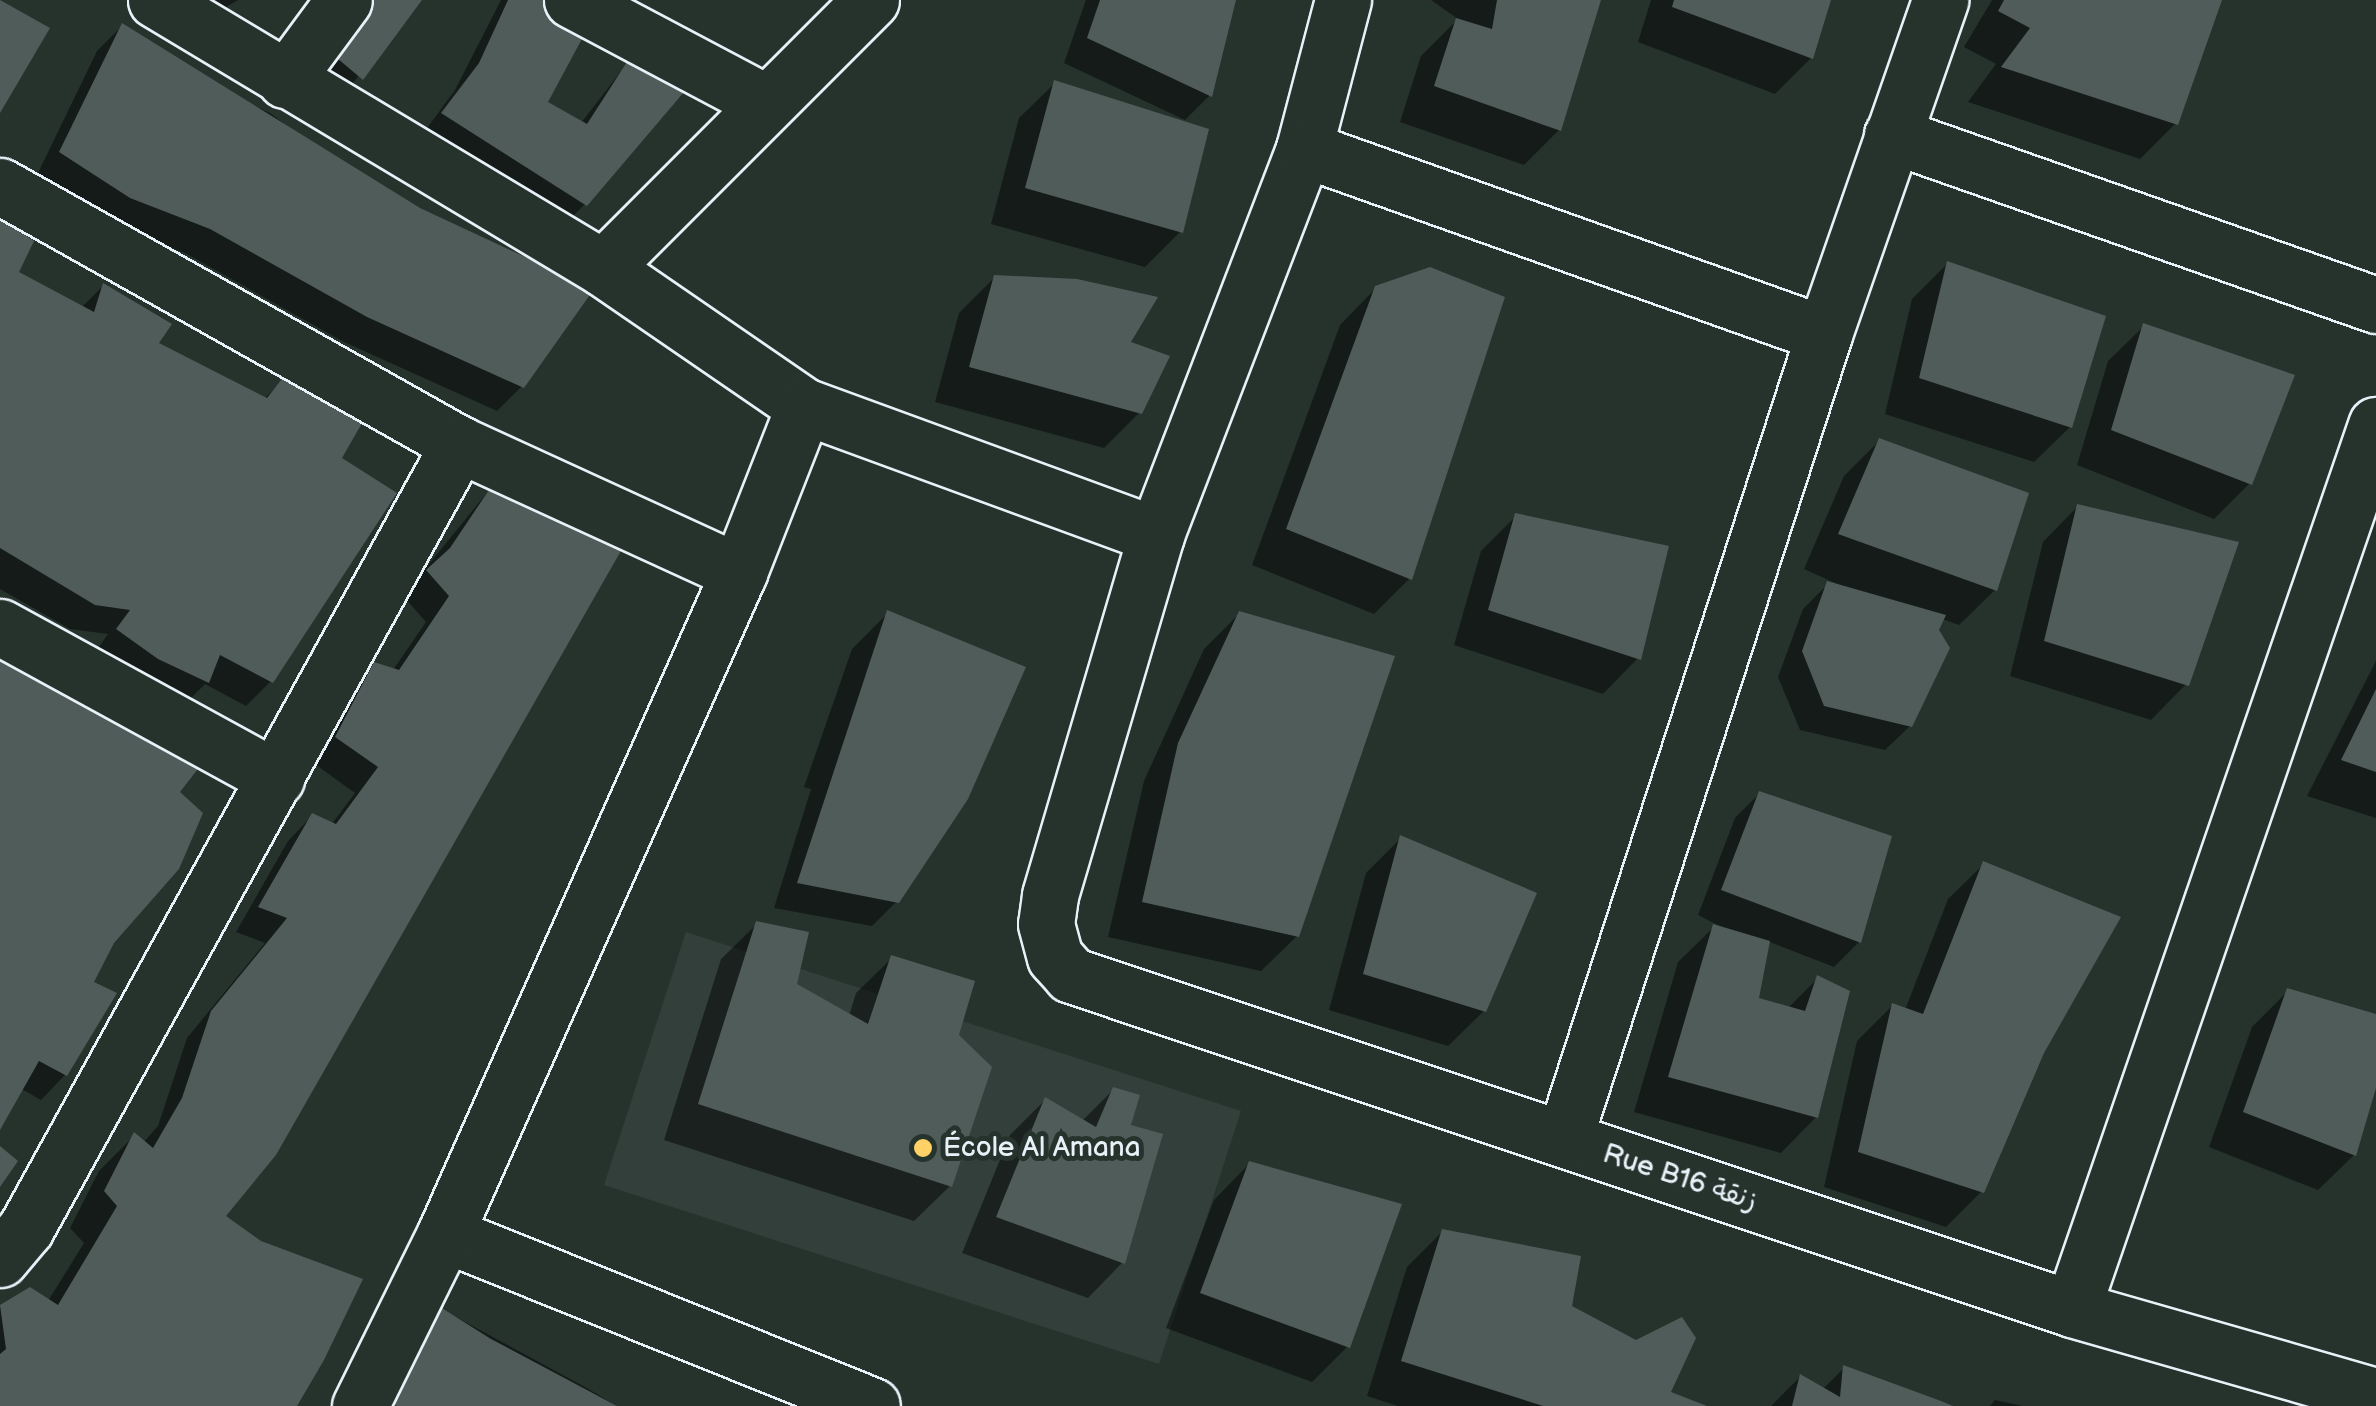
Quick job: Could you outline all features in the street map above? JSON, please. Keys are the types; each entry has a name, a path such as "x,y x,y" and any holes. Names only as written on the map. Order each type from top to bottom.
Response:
{"street":[{"path":"156,0 604,268 804,406 1156,535"},
{"path":"286,80 344,0"},
{"path":"572,0 763,101"},
{"path":"604,268 763,101 870,0"},
{"name":"Rue B16 زنقة","path":"1344,0 1304,148 1156,535 1050,896 1046,924 1055,957 1071,976 2072,1309 2376,1396"},
{"path":"1564,1139 1824,334 1940,0"},
{"path":"1892,135 2376,306"},
{"path":"1304,148 1824,334"},
{"path":"0,186 459,444 739,572"},
{"path":"360,1406 446,1234 739,572 804,406"},
{"path":"2072,1309 2364,506 2376,425"},
{"path":"0,1259 26,1228 459,444"},
{"path":"0,627 276,778"},
{"path":"446,1234 872,1406"}],"shaded area":[{"name":"École Al Amana","path":"686,932 1241,1111 1159,1364 604,1185"}],"building":[{"path":"0,0 50,28 0,113"},
{"path":"366,0 422,0 363,80 331,53"},
{"path":"508,0 552,0 591,22 548,102 587,124 636,48 684,92 587,206 441,113 479,63"},
{"path":"1100,0 1236,0 1212,97 1087,38"},
{"path":"1497,0 1601,0 1561,131 1434,86 1456,18 1492,29"},
{"path":"1674,0 1831,0 1813,59 1672,7"},
{"path":"2004,0 2222,0 2178,125 2001,67 2030,28 1998,11"},
{"path":"122,23 420,208 594,289 524,388 367,317 210,229 130,198 59,152"},
{"path":"1054,80 1209,129 1183,233 1025,188"},
{"path":"0,219 34,241 19,272 94,312 103,283 172,324 159,343 267,398 285,375 362,423 342,458 397,493 273,683 220,655 209,683 158,659 116,629 130,610 95,605 0,548"},
{"path":"1947,261 2106,316 2072,428 1919,378"},
{"path":"1430,267 1505,297 1412,580 1286,529 1375,286"},
{"path":"994,275 1077,279 1158,297 1131,342 1170,356 1142,414 969,367"},
{"path":"2143,323 2295,375 2252,485 2111,430"},
{"path":"1879,438 2029,493 1997,591 1838,534"},
{"path":"499,475 630,535 276,1155 226,1216 261,1241 363,1279 324,1360 297,1406 0,1406 0,1354 6,1349 0,1305 30,1287 58,1305 117,1206 104,1191 134,1132 153,1148 182,1098 211,1011 287,918 258,907 312,813 336,824 378,767 335,737 374,662 399,670 449,596 426,570 450,548"},
{"path":"2077,504 2239,542 2189,686 2044,641"},
{"path":"1515,513 1669,546 1641,660 1488,610"},
{"path":"1827,581 1946,615 1939,630 1950,648 1912,727 1824,706 1802,651"},
{"path":"887,610 1026,667 968,799 899,903 797,883"},
{"path":"1239,611 1395,656 1299,937 1142,902 1178,743"},
{"path":"0,659 96,711 211,752 180,792 203,813 179,869 114,943 94,982 117,993 67,1076 39,1061 0,1130"},
{"path":"2376,689 2376,772 2341,760"},
{"path":"1759,791 1892,836 1861,943 1721,890"},
{"path":"1400,835 1537,893 1486,1012 1363,974"},
{"path":"1983,861 2121,917 2044,1053 1984,1193 1858,1152 1892,1003 1923,1014"},
{"path":"756,921 809,932 797,984 868,1024 891,955 975,981 959,1035 992,1067 952,1187 698,1104"},
{"path":"1713,924 1770,941 1759,998 1805,1011 1817,975 1850,991 1818,1118 1668,1077"},
{"path":"2287,988 2376,1014 2376,1088 2356,1156 2243,1112"},
{"path":"1113,1087 1140,1095 1131,1125 1163,1134 1125,1264 996,1217 1045,1097 1096,1127"},
{"path":"0,1146 18,1161 0,1187"},
{"path":"1249,1161 1402,1204 1350,1348 1200,1293"},
{"path":"1442,1229 1581,1256 1572,1306 1636,1340 1682,1317 1696,1338 1671,1392 1707,1406 1543,1406 1401,1361"},
{"path":"429,1300 491,1339 617,1406 397,1406 381,1400"},
{"path":"1843,1365 1953,1406 1792,1406 1800,1374 1840,1397"}],"place":[{"name":"École Al Amana","path":"923,1148"}]}
